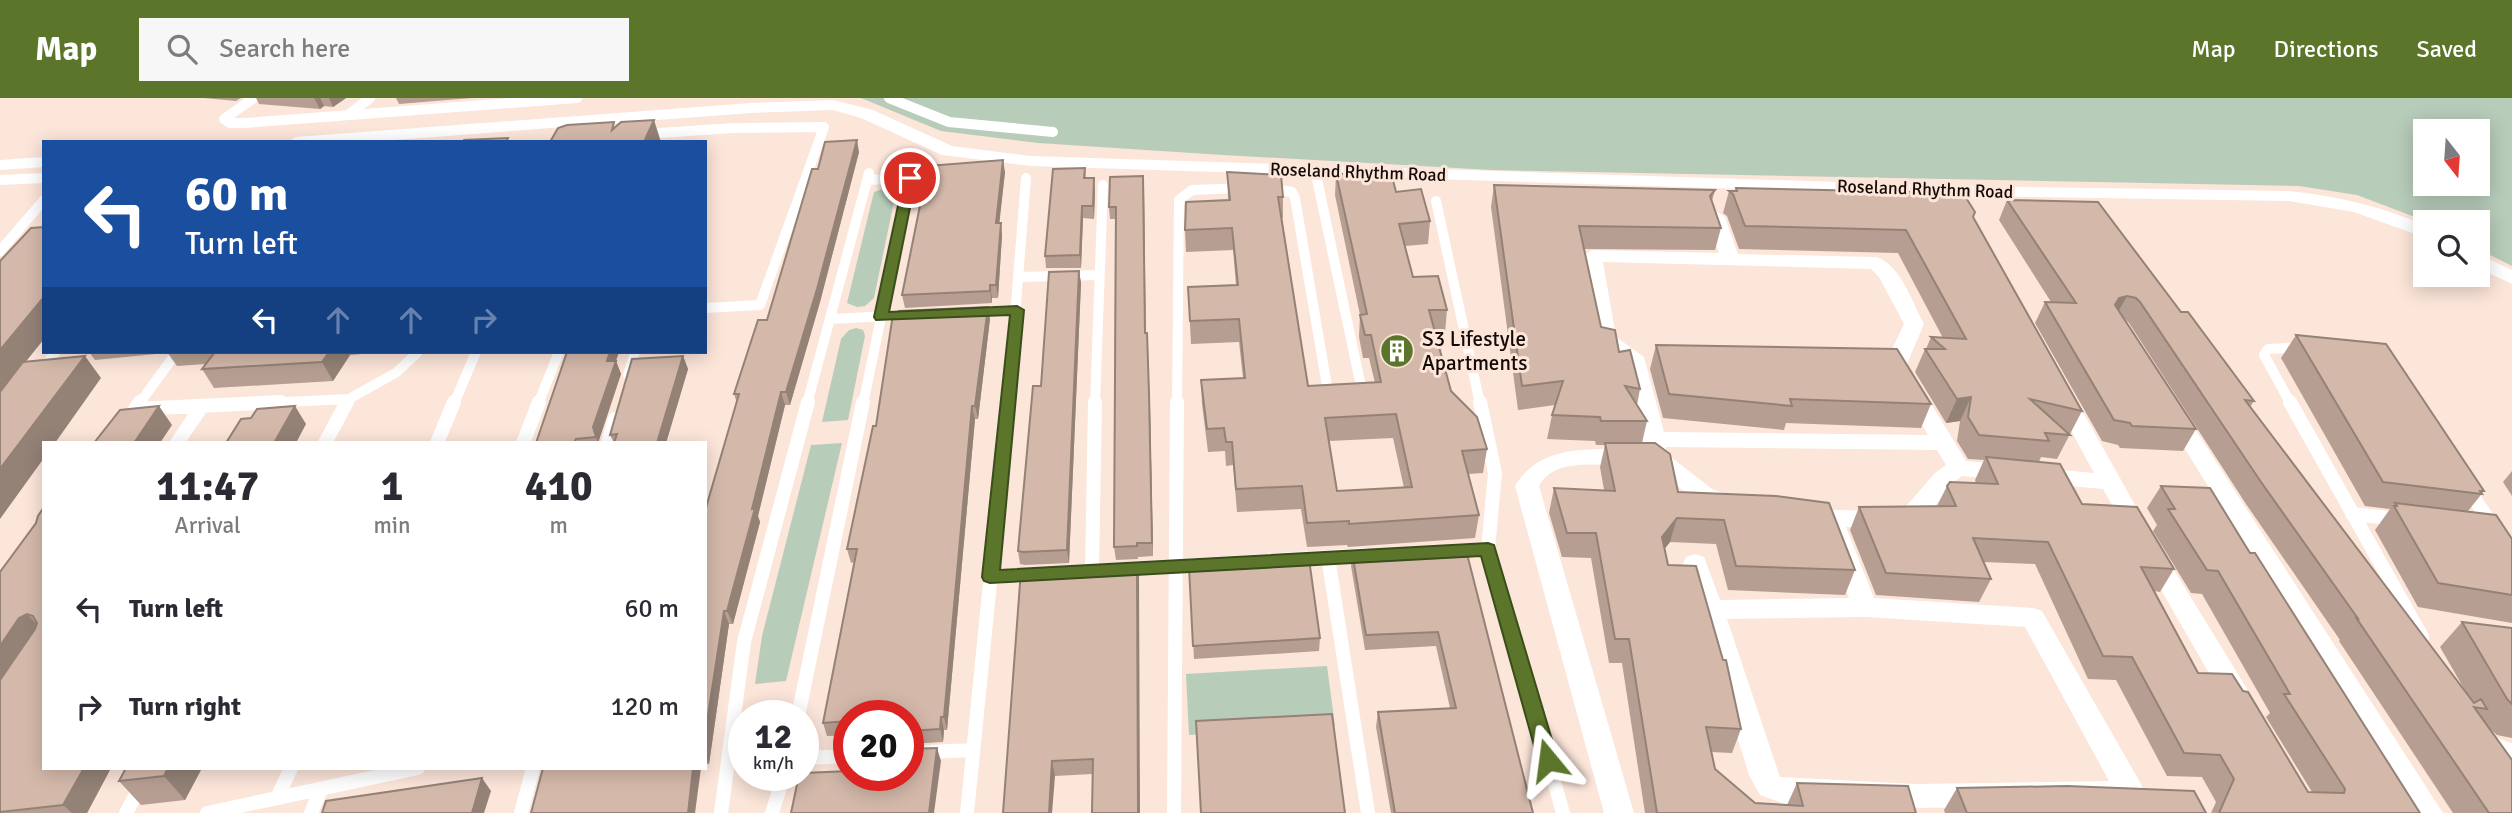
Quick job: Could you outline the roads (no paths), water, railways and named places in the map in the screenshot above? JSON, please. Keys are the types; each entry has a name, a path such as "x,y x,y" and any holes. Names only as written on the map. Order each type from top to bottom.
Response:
{"street":[{"name":"Roseland Rhythm Road","path":"323,140 737,109 833,105 867,114 948,151 972,156 1082,164 1948,191 2289,197 2331,200 2362,207 2413,228"},
{"path":"0,165 42,162"},
{"path":"1716,217 1730,258"},
{"path":"1658,358 1634,358 1606,340 1592,256 1876,263 1886,274 1914,324 1896,364"},
{"path":"2490,266 2512,278"},
{"path":"1634,358 1655,447 1711,499 1718,503 1746,508"},
{"path":"1869,363 1896,364"},
{"path":"1896,364 1959,468"},
{"path":"2049,372 2110,482 2251,720"},
{"path":"2160,392 2428,813"},
{"path":"1619,813 1527,486 1530,478 1556,461 1655,447 1944,443"},
{"path":"1807,515 1907,519 1918,514 1948,472 1959,468 2110,482"},
{"path":"1831,518 1865,607"},
{"path":"1695,563 1763,775 1770,786 1785,792 1918,804 2131,793 2034,618 1865,607 1711,610"}],"lane":[{"path":"254,98 224,119 230,123 245,123 577,98"},
{"path":"349,114 370,98"},
{"path":"889,98 949,122 1053,132"},
{"path":"734,128 737,109"},
{"path":"632,134 684,137 734,128 824,127 760,305 707,307"},
{"path":"1174,813 1179,200 1192,190 1223,187 1284,189 1293,192 1327,386 1334,396 1343,400 1358,398 1362,391 1361,382 1315,170"},
{"path":"740,700 744,642 868,176 910,178 801,700"},
{"path":"0,180 42,178"},
{"path":"967,813 1017,310 1026,178"},
{"path":"1092,571 1098,275 1103,184"},
{"path":"1436,201 1495,473 1488,549 1563,813"},
{"path":"0,251 42,202"},
{"path":"1020,277 1098,275"},
{"path":"963,313 1017,310"},
{"path":"830,319 922,315"},
{"path":"2321,348 2281,347 2268,349 2264,355 2427,646"},
{"path":"32,382 54,354"},
{"path":"176,354 132,414 202,406 349,399 397,372 416,354"},
{"path":"438,441 475,354"},
{"path":"524,441 558,354"},
{"path":"624,391 634,354"},
{"path":"326,441 349,399"},
{"path":"609,441 620,404"},
{"path":"178,441 202,406"},
{"path":"2458,474 2497,532 2484,530"},
{"path":"2352,514 2418,522"},
{"path":"1435,552 1488,549"},
{"path":"990,577 1381,555"},
{"path":"1328,557 1368,813"},
{"path":"2484,736 2491,744 2512,751"},
{"path":"924,752 973,750"},
{"path":"126,813 149,770"},
{"path":"277,798 290,770"},
{"path":"521,813 532,770"},
{"path":"207,813 397,771"},
{"path":"311,813 321,789"},
{"path":"721,813 728,789"},
{"path":"772,813 779,791"}],"place":[{"name":"S3 Lifestyle Apartments","path":"1397,351"}]}
